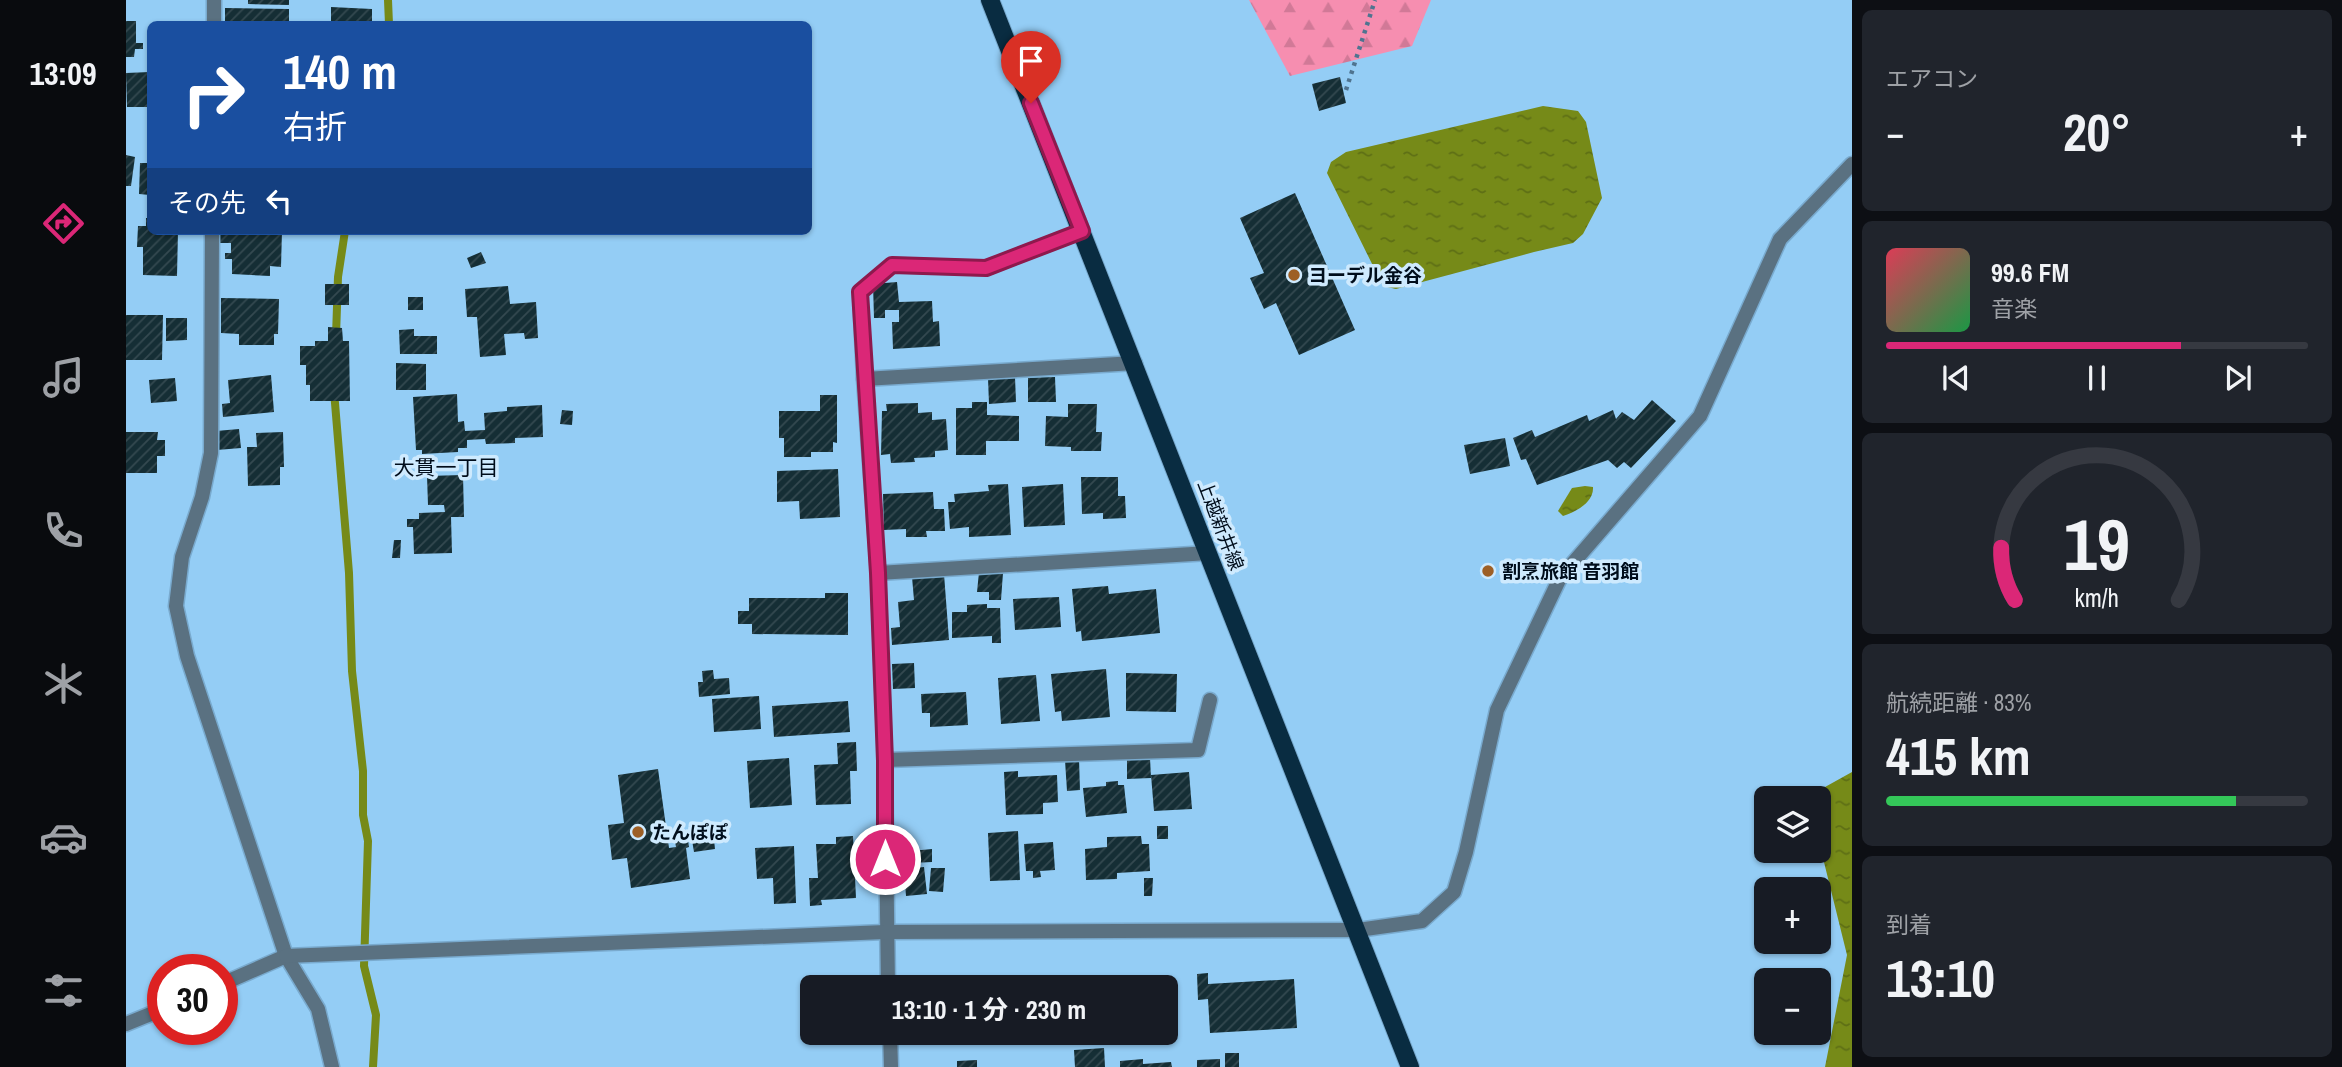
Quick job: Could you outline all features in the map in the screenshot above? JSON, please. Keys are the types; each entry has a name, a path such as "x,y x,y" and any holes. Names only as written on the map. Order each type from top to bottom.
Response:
{"main road":[{"name":"上越新井線","path":"990,0 1410,1067"}],"street":[{"path":"214,0 214,21"},
{"path":"238,977 286,956 885,932 1358,930 1422,921 1454,892 1466,852 1497,710 1560,578 1700,416 1780,239 1852,164"},
{"path":"887,975 885,761 878,573 860,292 892,265 986,268 1082,231"},
{"path":"212,235 211,453 202,497 182,556 176,606 187,656 286,956 318,1009 332,1067"},
{"path":"864,379 1135,363"},
{"path":"878,573 1209,553"},
{"path":"885,761 1198,750 1210,701"},
{"path":"126,1024 147,1015"},
{"path":"890,1045 891,1067"}],"path":[{"path":"1346,90 1375,0"}],"green space":[{"path":"1249,0 1431,0 1412,46 1290,76"}],"water":[{"path":"1543,106 1578,111 1586,122 1602,198 1583,234 1573,243 1396,289 1383,286 1327,173 1331,162 1346,152"},
{"path":"1593,487 1591,497 1578,509 1563,516 1558,511 1572,488"},
{"path":"1852,772 1852,1067 1825,1067 1847,955 1831,890 1831,877 1828,877 1824,863 1831,863 1831,786 1827,786"}],"building":[{"path":"248,0 289,0 289,5 248,4"},
{"path":"331,7 372,9 372,21 331,21"},
{"path":"225,8 289,9 289,21 225,21"},
{"path":"126,21 136,21 136,43 143,43 143,49 135,49 134,57 126,57"},
{"path":"147,72 147,107 127,107 126,73"},
{"path":"1340,77 1346,103 1319,111 1312,84"},
{"path":"126,155 135,157 131,186 126,186"},
{"path":"140,163 147,163 147,195 139,194"},
{"name":"ヨーデル金谷","path":"1295,193 1355,330 1299,355 1276,303 1264,309 1250,278 1264,273 1240,218"},
{"path":"147,218 147,235 178,235 177,276 143,275 143,247 137,247 138,226 146,226"},
{"path":"218,235 282,235 281,267 270,266 270,276 232,274 232,259 225,259 225,253 231,253 231,243 218,243"},
{"path":"481,252 486,263 471,268 467,258"},
{"path":"897,282 899,302 932,301 933,322 939,321 940,346 893,349 892,322 899,322 899,310 885,310 885,318 874,318 873,284"},
{"path":"325,284 349,284 349,305 325,305"},
{"path":"508,286 510,304 536,302 538,338 525,339 524,333 504,334 506,355 480,357 477,317 467,317 465,289"},
{"path":"408,297 423,297 423,310 408,310"},
{"path":"221,298 279,299 278,334 274,334 274,345 239,345 239,334 221,333"},
{"path":"126,315 163,315 162,360 126,360"},
{"path":"166,318 187,318 187,340 166,341"},
{"path":"328,327 342,328 343,341 349,341 350,401 310,401 310,385 306,385 306,365 300,365 300,346 315,346 315,341 328,341"},
{"path":"414,329 414,336 437,336 437,354 400,354 399,330"},
{"path":"396,363 426,364 426,390 396,390"},
{"path":"271,375 274,412 223,417 222,404 230,403 228,380"},
{"path":"1015,377 1016,402 989,404 988,378"},
{"path":"1055,377 1056,402 1028,402 1028,378"},
{"path":"175,378 177,401 151,403 149,380"},
{"path":"457,394 458,422 464,421 465,431 485,430 484,413 507,411 507,407 542,405 543,437 515,438 515,443 486,444 485,439 467,440 467,448 458,448 458,452 422,454 422,450 416,450 413,397"},
{"path":"820,395 837,395 837,443 833,442 833,452 811,452 811,457 784,457 784,438 779,438 779,411 820,411"},
{"path":"1652,400 1676,421 1631,468 1624,462 1617,468 1608,460 1537,485 1526,459 1521,460 1513,438 1532,430 1535,437 1587,415 1589,421 1613,410 1616,419 1622,412 1634,420"},
{"path":"972,402 987,402 987,415 1019,416 1019,441 986,441 986,455 956,455 956,408 972,408"},
{"path":"918,403 918,413 932,412 932,420 946,419 948,450 935,451 935,457 914,458 915,462 891,463 890,454 881,455 882,411 887,411 886,404"},
{"path":"1068,404 1097,404 1096,432 1102,432 1101,451 1071,451 1071,447 1045,446 1046,416 1068,417"},
{"path":"562,410 573,411 572,425 560,424"},
{"path":"239,429 241,448 217,450 216,431"},
{"path":"126,432 158,432 157,440 165,440 165,456 157,456 157,473 126,473"},
{"path":"283,432 284,467 280,467 280,485 248,486 247,447 257,447 256,433"},
{"path":"1505,438 1510,466 1470,474 1464,445"},
{"path":"838,469 840,517 800,519 799,501 777,502 777,471"},
{"path":"463,475 464,517 451,517 452,553 414,554 413,527 407,527 407,519 419,519 419,513 445,512 444,505 428,505 427,476"},
{"path":"1081,477 1118,477 1118,496 1125,496 1126,518 1103,519 1103,513 1082,514"},
{"path":"1008,484 1011,535 969,537 969,527 950,529 948,502 955,502 954,494 989,491 988,485"},
{"path":"1063,484 1065,525 1024,527 1022,487"},
{"path":"933,492 934,509 944,509 945,531 926,531 927,537 906,537 906,529 884,530 883,494"},
{"path":"394,540 401,540 400,558 392,558"},
{"path":"979,572 1003,573 1001,600 989,600 989,592 977,592"},
{"path":"944,574 949,640 892,645 891,628 900,627 898,602 914,600 912,577"},
{"path":"1108,586 1109,594 1156,589 1160,633 1082,641 1081,631 1076,632 1072,589"},
{"path":"825,593 848,593 848,635 752,634 752,624 738,624 738,611 749,611 749,598 825,598"},
{"path":"1059,597 1061,627 1015,630 1013,599"},
{"path":"987,604 987,608 1000,608 1001,643 992,643 992,636 952,638 952,612 967,612 967,605"},
{"path":"914,663 915,688 893,689 892,664"},
{"path":"1106,669 1110,717 1062,721 1061,711 1055,712 1051,674"},
{"path":"713,670 714,679 729,678 730,694 699,697 698,682 703,682 702,671"},
{"path":"1126,673 1177,674 1176,712 1126,711"},
{"path":"1036,675 1040,721 1001,724 998,678"},
{"path":"966,692 968,725 930,727 930,713 922,713 921,694"},
{"path":"759,696 761,729 714,732 712,699"},
{"path":"848,701 850,732 774,737 772,706"},
{"path":"856,742 857,771 850,771 851,804 816,805 814,765 838,764 837,743"},
{"path":"789,758 792,805 750,808 747,761"},
{"path":"1150,758 1151,778 1127,779 1127,760"},
{"path":"1079,759 1080,790 1067,791 1065,760"},
{"name":"たんぽぽ","path":"658,769 669,848 676,847 675,841 688,840 689,847 686,848 690,879 631,888 627,858 612,860 608,825 624,823 618,775"},
{"path":"1018,771 1018,777 1057,775 1058,802 1043,803 1043,814 1006,815 1004,772"},
{"path":"1189,772 1192,809 1154,811 1151,775"},
{"path":"1118,781 1118,785 1124,785 1127,813 1086,817 1083,788 1106,786 1106,782"},
{"path":"1157,826 1168,826 1168,839 1157,839"},
{"path":"713,831 715,849 694,852 691,834"},
{"path":"1018,831 1020,880 990,881 988,833"},
{"path":"853,836 856,898 821,900 822,905 810,906 809,878 818,878 816,844 836,844 836,837"},
{"path":"1141,836 1142,844 1149,844 1150,871 1117,873 1117,879 1086,880 1085,849 1107,847 1107,837"},
{"path":"1053,842 1055,870 1040,871 1041,877 1033,878 1033,871 1026,871 1024,844"},
{"path":"794,846 796,903 774,904 773,878 757,879 755,848"},
{"path":"932,849 932,862 912,863 911,851"},
{"path":"924,867 927,894 906,896 904,869"},
{"path":"931,868 945,868 943,892 929,891"},
{"path":"1144,878 1153,878 1152,896 1144,896"},
{"path":"1208,973 1208,984 1294,979 1297,1028 1210,1033 1208,999 1198,1000 1197,974"},
{"path":"1104,1048 1105,1067 1075,1067 1074,1050"},
{"path":"1225,1053 1239,1053 1239,1067 1225,1067"},
{"path":"1143,1059 1143,1064 1171,1062 1172,1067 1120,1067 1120,1061"},
{"path":"1220,1059 1220,1067 1197,1067 1197,1060"},
{"path":"977,1060 977,1067 957,1067 957,1061"}],"waterway":[{"path":"388,0 389,21"},
{"path":"336,336 338,277 344,235"},
{"path":"334,391 349,573 352,671 363,771 363,815 368,841 364,966 376,1015 373,1067"}],"place":[{"name":"ヨーデル金谷","path":"1294,275"},
{"name":"割烹旅館 音羽館","path":"1488,571"},
{"name":"たんぽぽ","path":"638,832"}],"district":[{"name":"大貫一丁目","path":"446,467"}],"route":[{"path":"885,859 885,761 878,573 860,292 892,265 986,268 1082,231 1031,103"}]}
